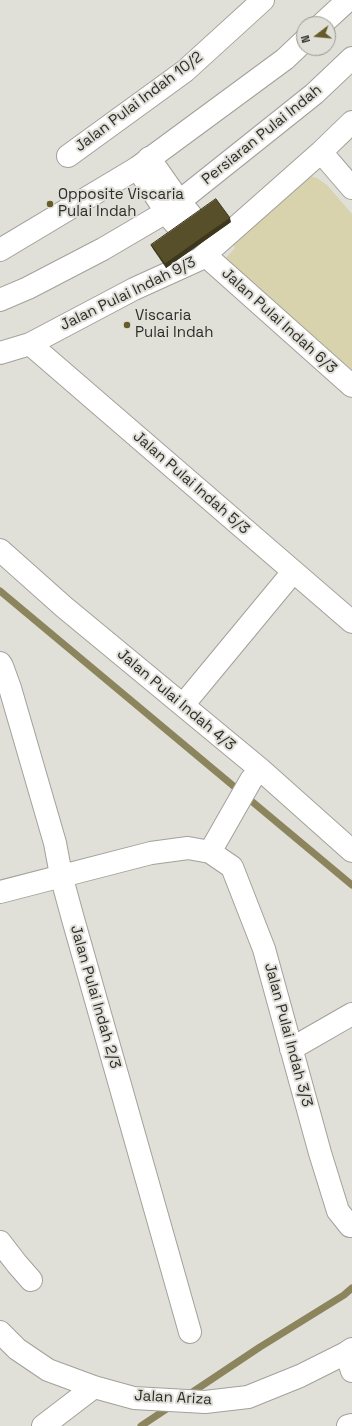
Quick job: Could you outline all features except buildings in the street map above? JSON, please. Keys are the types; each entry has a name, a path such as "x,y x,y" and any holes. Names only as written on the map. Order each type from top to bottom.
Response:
{"street":[{"name":"Jalan Pulai Indah 10/2","path":"68,156 185,71 263,0"},
{"path":"331,16 348,0"},
{"path":"0,250 143,163 284,59 296,48"},
{"name":"Persiaran Pulai Indah","path":"0,300 28,288 103,249 180,218 352,58"},
{"name":"Jalan Pulai Indah 9/3","path":"0,353 30,344 134,289 202,249 321,152 352,122"},
{"path":"321,152 352,188"},
{"path":"143,163 180,218"},
{"name":"Jalan Pulai Indah 6/3","path":"202,249 352,386"},
{"name":"Jalan Pulai Indah 5/3","path":"30,344 352,622"},
{"name":"Jalan Pulai Indah 4/3","path":"0,550 64,607 182,705 352,851"},
{"path":"182,705 293,572"},
{"name":"Jalan Pulai Indah 2/3","path":"0,663 10,688 54,843 61,876 190,1332"},
{"path":"210,852 251,780 258,771"},
{"name":"Jalan Pulai Indah 3/3","path":"0,892 151,853 188,848 210,852 232,867 264,949 320,1153 338,1211 350,1226 352,1226"},
{"path":"292,1049 352,1014"},
{"path":"0,1242 31,1280"},
{"name":"Jalan Ariza","path":"0,1332 17,1349 48,1370 94,1387 134,1398 205,1402 248,1397 350,1358"},
{"path":"43,1426 94,1387"},
{"path":"348,1426 352,1425"}],"shaded area":[{"path":"307,175 317,178 327,185 352,214 352,370 223,261 235,248 230,242"}],"waterway":[{"path":"0,591 352,885"},
{"path":"188,1395 260,1347 344,1295 352,1288"},
{"path":"141,1426 171,1406"}],"place":[{"name":"Opposite Viscaria Pulai Indah","path":"50,204"},
{"name":"Viscaria Pulai Indah","path":"127,325"}]}
